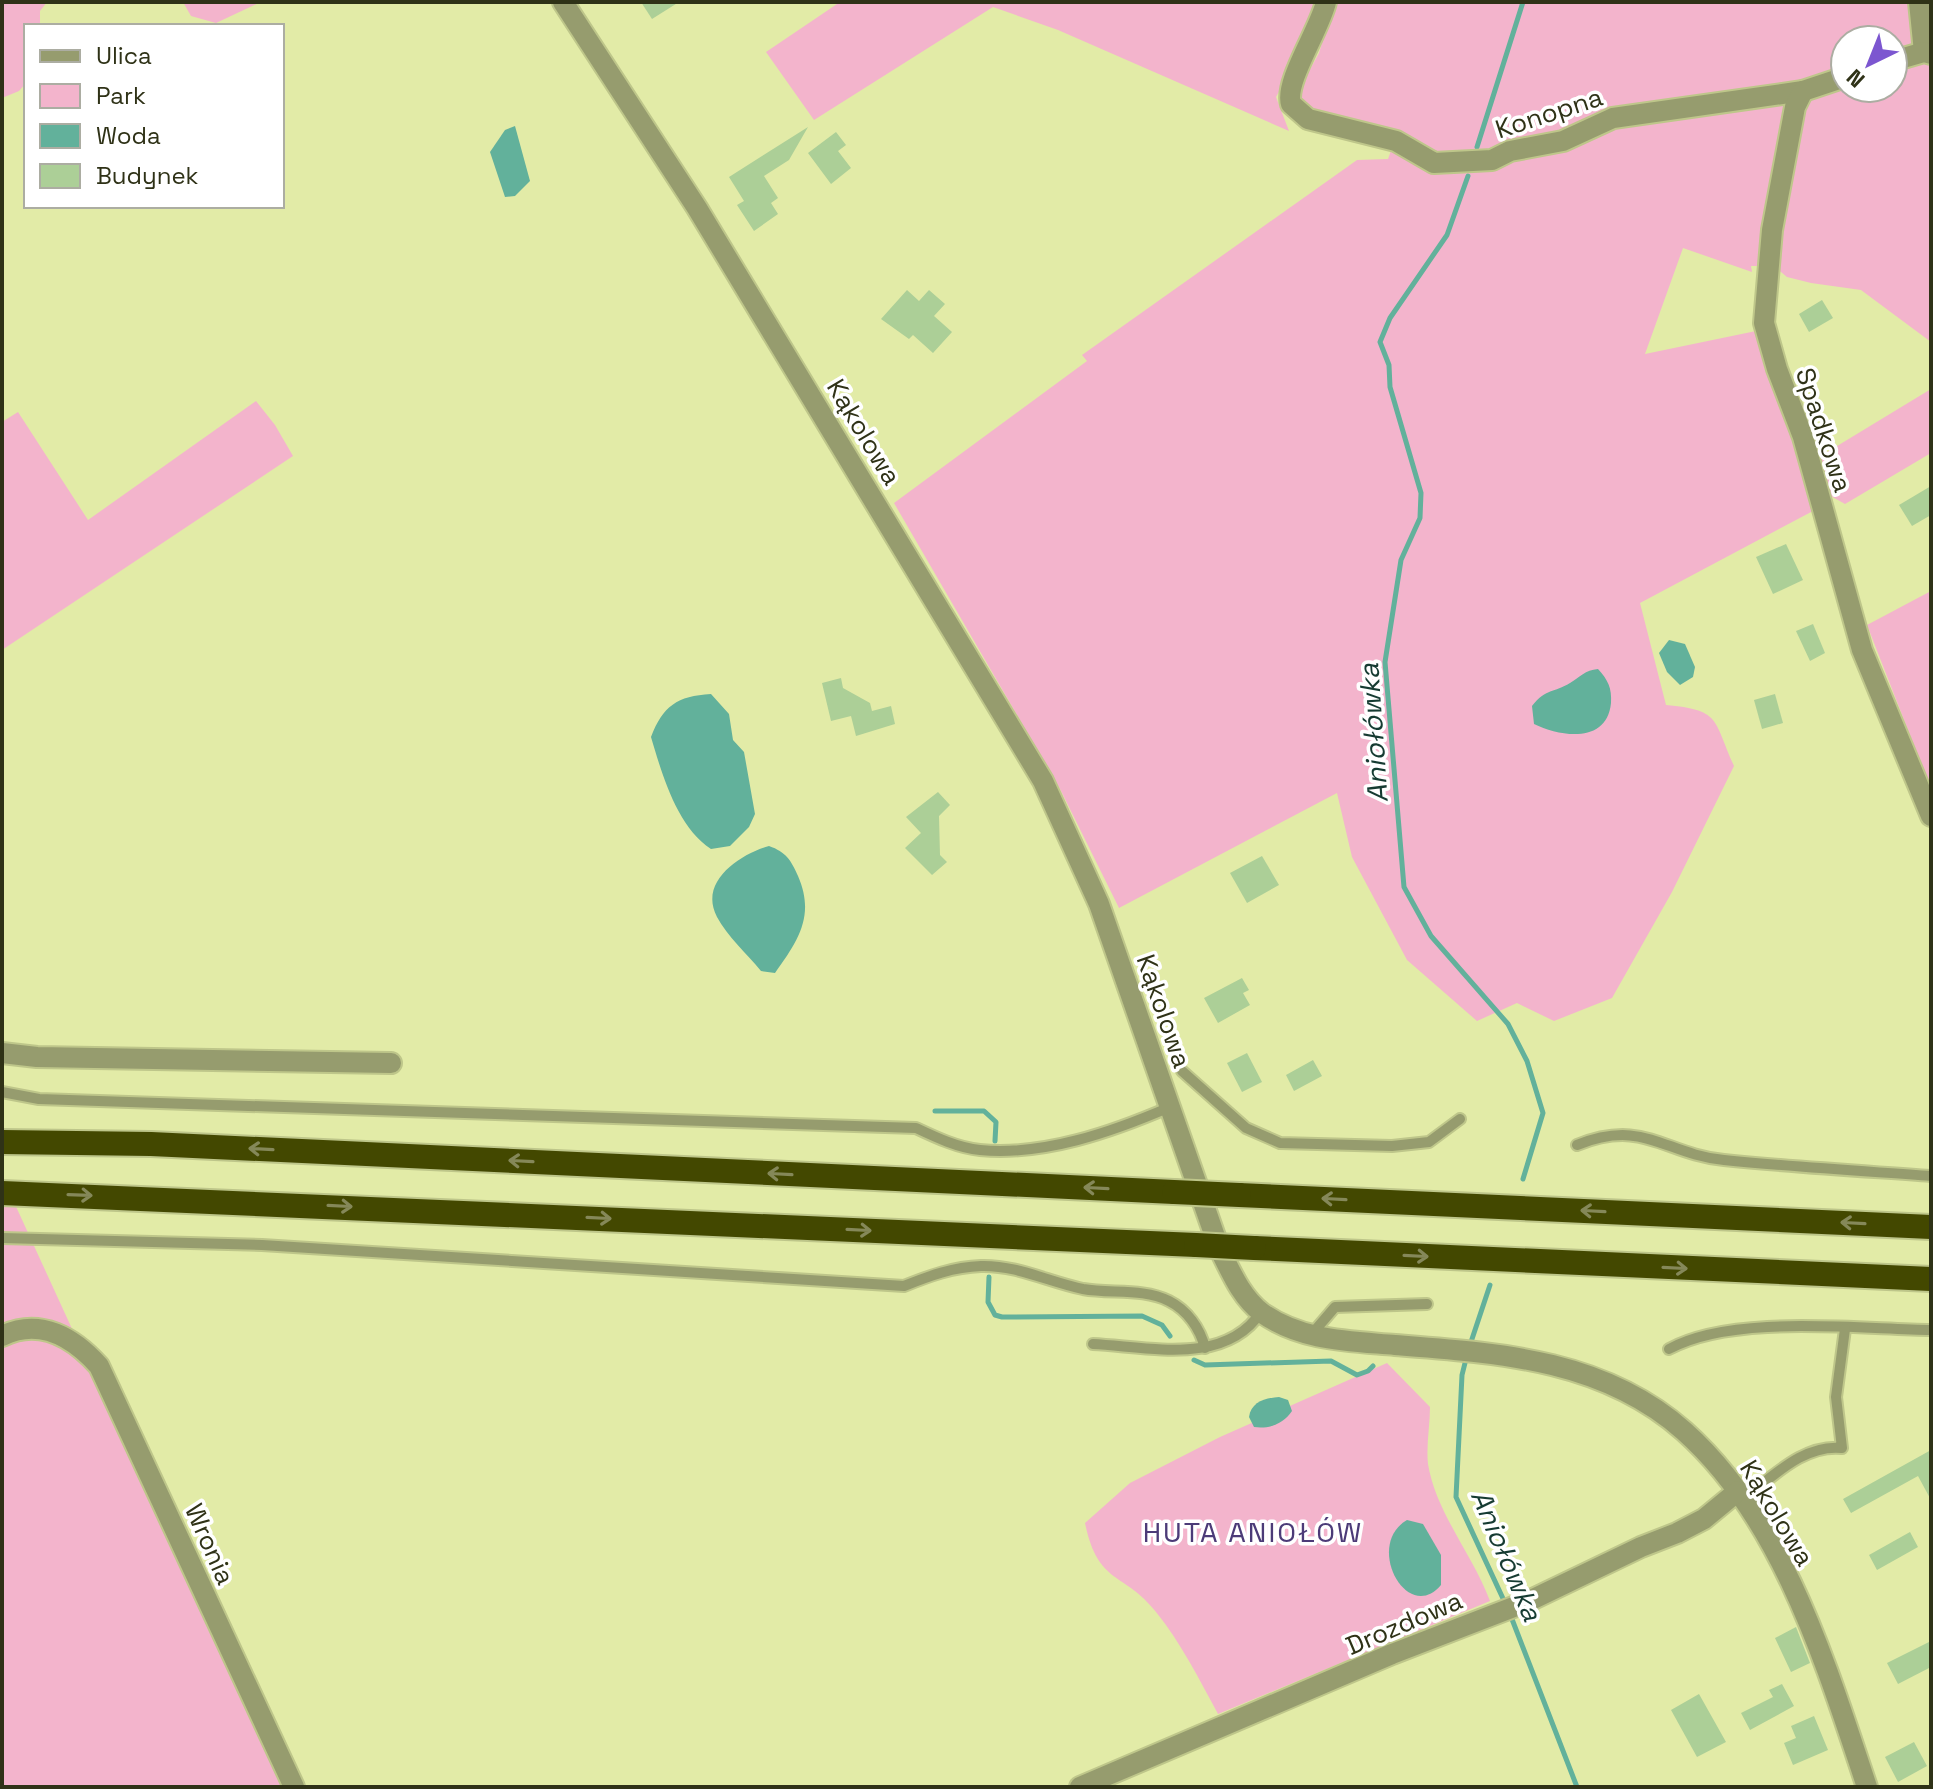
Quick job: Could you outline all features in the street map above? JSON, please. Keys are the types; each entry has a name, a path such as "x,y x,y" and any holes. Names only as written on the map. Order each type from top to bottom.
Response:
{"highway":[{"path":"2,1142 151,1144 1931,1227"},
{"path":"2,1193 1931,1279"}],"street":[{"name":"Kąkolowa","path":"563,2 697,208 1043,781 1099,904 1219,1248 1242,1292 1261,1312 1290,1329 1311,1335 1498,1353 1554,1364 1601,1378 1645,1403 1684,1431 1741,1495 1810,1624 1867,1787"},
{"name":"Konopna","path":"1326,2 1317,32 1289,87 1291,104 1308,119 1396,141 1434,163 1492,160 1510,151 1563,141 1613,118 1803,91"},
{"path":"1919,2 1928,53"},
{"path":"1803,91 1829,82"},
{"name":"Spadkowa","path":"1803,91 1795,107 1772,230 1764,323 1777,369 1803,437 1862,650 1931,816"},
{"path":"2,1053 37,1057 391,1063"},
{"name":"Wronia","path":"2,1336 39,1329 63,1335 82,1348 99,1366 294,1787"},
{"name":"Drozdowa","path":"1080,1787 1179,1742 1508,1609 1677,1533 1741,1495"}],"lane":[{"path":"1182,1071 1246,1128 1280,1143 1392,1146 1429,1142 1460,1119"},
{"path":"2,1092 39,1099 916,1128 977,1150 1042,1146 1124,1127 1170,1107"},
{"path":"1577,1145 1601,1135 1630,1135 1664,1141 1703,1158 1931,1176"},
{"path":"2,1238 262,1245 904,1286 942,1271 981,1266 1009,1268 1084,1289 1152,1295 1167,1300 1190,1318 1202,1333 1205,1348"},
{"path":"1311,1335 1335,1307 1427,1304"},
{"path":"1093,1344 1205,1348 1234,1340 1250,1329 1261,1312"},
{"path":"1669,1349 1692,1336 1751,1328 1931,1330"},
{"path":"1741,1495 1823,1446 1842,1448 1836,1397 1845,1329"}],"green space":[{"path":"2,2 47,2 40,11 40,24 24,24 24,85 19,91 2,98"},
{"path":"183,2 261,2 216,23 191,16"},
{"path":"840,2 1318,2 1293,67 1276,97 1289,131 1058,30 993,7 814,120 766,52"},
{"path":"1334,2 1931,2 1931,342 1861,290 1787,277 1774,266 1751,266 1752,272 1683,248 1645,354 1756,331 1765,370 1782,407 1813,511 1640,603 1666,705 1697,710 1713,720 1734,766 1672,892 1612,998 1554,1021 1517,1003 1477,1021 1407,960 1352,857 1337,793 1119,908 1060,789 894,503 1087,361 1082,355 1357,160 1388,159 1396,137 1307,109 1297,93 1319,53"},
{"path":"1931,389 1931,453 1845,504 1829,495 1819,457"},
{"path":"256,401 293,456 2,650 2,422 18,412 88,520"},
{"path":"1931,591 1931,789 1867,625"},
{"path":"2,1176 282,1787 2,1787"},
{"path":"1387,1363 1430,1407 1428,1464 1432,1482 1490,1601 1218,1714 1182,1649 1156,1612 1113,1576 1097,1558 1085,1523 1130,1483 1220,1437"}],"water":[{"path":"515,126 530,181 515,196 505,197 490,152 505,130"},
{"path":"1669,640 1685,644 1695,667 1693,677 1680,685 1667,672 1659,653"},
{"path":"1598,669 1609,684 1611,698 1608,716 1601,725 1592,731 1569,734 1534,724 1532,706 1542,696 1586,672"},
{"path":"711,694 729,714 733,740 744,752 755,814 749,827 730,846 711,849 680,814 651,737 666,710 680,700"},
{"path":"769,846 790,861 803,890 805,903 802,927 775,973 761,971 726,931 713,904 713,892 725,871 746,855"},
{"path":"1279,1397 1288,1400 1292,1411 1288,1416 1276,1425 1254,1427 1249,1417 1256,1404"},
{"path":"1407,1520 1423,1524 1441,1555 1441,1585 1428,1595 1415,1595 1404,1589 1395,1577 1390,1562 1389,1546 1395,1532"}],"building":[{"path":"641,2 679,2 652,19"},
{"path":"808,127 789,160 764,176 778,198 771,203 778,214 754,231 737,205 744,201 729,177"},
{"path":"836,132 846,145 838,151 851,168 831,184 808,153"},
{"path":"907,290 919,301 929,290 945,304 934,316 952,332 933,353 913,335 909,339 881,319"},
{"path":"1822,300 1833,318 1809,332 1799,314"},
{"path":"1931,486 1931,515 1912,526 1899,505"},
{"path":"1786,544 1803,580 1773,594 1756,557"},
{"path":"1813,624 1825,653 1810,661 1796,631"},
{"path":"841,678 843,688 870,703 872,711 891,706 895,724 856,736 851,716 831,721 822,683"},
{"path":"1775,694 1783,723 1762,729 1754,700"},
{"path":"938,792 950,805 939,816 940,855 947,862 932,875 905,848 921,833 906,817"},
{"path":"1262,856 1279,885 1247,903 1230,873"},
{"path":"1242,978 1249,990 1243,993 1250,1005 1218,1023 1204,998"},
{"path":"1247,1053 1262,1082 1242,1092 1227,1063"},
{"path":"1313,1060 1322,1076 1294,1091 1286,1075"},
{"path":"1931,1450 1931,1500 1918,1476 1851,1513 1843,1499"},
{"path":"1910,1532 1918,1547 1877,1570 1869,1555"},
{"path":"1796,1627 1810,1663 1791,1672 1775,1638"},
{"path":"1931,1641 1931,1667 1898,1684 1887,1663"},
{"path":"1782,1684 1794,1706 1750,1730 1741,1713 1773,1697 1769,1690"},
{"path":"1699,1694 1726,1742 1697,1757 1671,1710"},
{"path":"1814,1716 1828,1750 1793,1765 1784,1743 1796,1738 1791,1726"},
{"path":"1914,1742 1927,1766 1898,1782 1885,1757"}],"waterway":[{"name":"Aniołówka","path":"1477,147 1523,2"},
{"name":"Aniołówka","path":"1468,176 1447,235 1390,318 1380,342 1389,365 1390,387 1421,493 1420,518 1401,560 1385,662 1404,887 1431,936 1508,1024 1527,1061 1543,1113 1523,1179"},
{"path":"935,1111 984,1111 996,1122 995,1141"},
{"path":"989,1277 988,1302 995,1315 1142,1316 1162,1325 1170,1336"},
{"name":"Aniołówka","path":"1470,1345 1490,1285"},
{"name":"Aniołówka","path":"1467,1355 1462,1375 1456,1497 1506,1605"},
{"path":"1194,1360 1205,1365 1331,1361 1357,1375 1373,1366"},
{"name":"Aniołówka","path":"1510,1614 1577,1787"}],"district":[{"name":"HUTA ANIOŁÓW","path":"1253,1532"}]}
